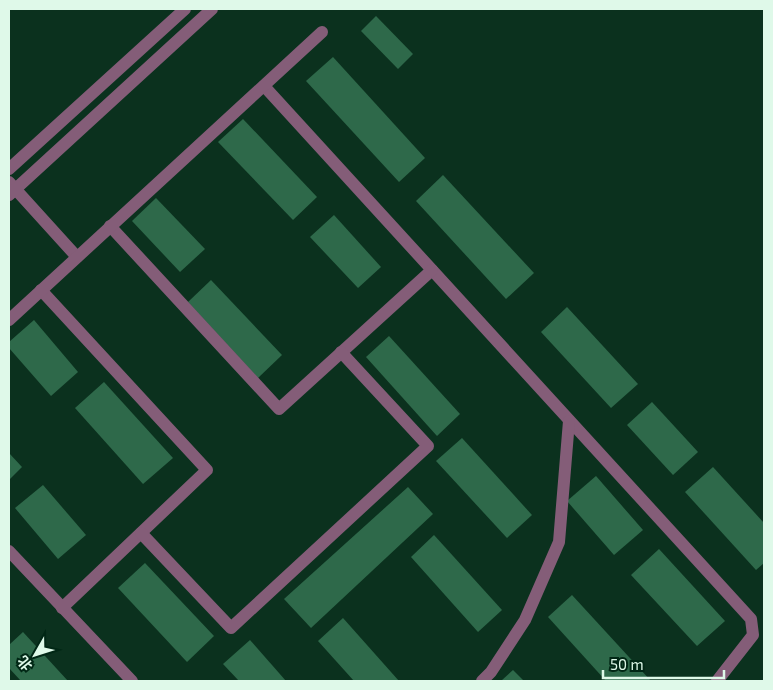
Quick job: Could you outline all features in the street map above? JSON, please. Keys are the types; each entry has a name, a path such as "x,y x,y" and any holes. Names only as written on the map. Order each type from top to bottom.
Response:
{"street":[{"path":"9,169 186,9"},
{"path":"9,195 212,9"},
{"path":"9,320 322,32"},
{"path":"264,86 751,619 753,635 717,681"},
{"path":"9,182 77,257"},
{"path":"110,226 279,409 432,270"},
{"path":"41,290 207,470 62,608"},
{"path":"141,534 231,628 428,446 341,352"},
{"path":"482,681 491,672 525,620 559,542 570,421"},
{"path":"9,550 132,681"}],"building":[{"path":"376,16 413,54 398,69 361,31"},
{"path":"333,57 425,158 399,182 306,81"},
{"path":"243,119 317,197 293,220 218,142"},
{"path":"443,175 534,273 506,299 416,201"},
{"path":"156,198 205,249 180,272 132,221"},
{"path":"334,215 381,267 358,288 310,237"},
{"path":"211,280 282,355 258,378 188,302"},
{"path":"567,307 638,384 611,408 541,332"},
{"path":"34,320 78,372 51,396 9,348 9,342"},
{"path":"389,336 460,414 437,436 366,357"},
{"path":"104,382 173,458 143,484 75,408"},
{"path":"652,402 698,452 673,475 627,425"},
{"path":"462,438 532,515 507,538 436,461"},
{"path":"9,453 22,467 9,480"},
{"path":"713,467 764,523 764,563 756,570 685,492"},
{"path":"596,476 643,530 614,555 567,501"},
{"path":"43,485 86,535 58,559 15,508"},
{"path":"408,487 433,514 311,628 284,599"},
{"path":"434,535 502,610 478,632 411,557"},
{"path":"659,549 725,621 697,646 631,575"},
{"path":"145,563 214,636 187,662 118,588"},
{"path":"572,595 651,681 606,681 548,617"},
{"path":"343,618 399,681 354,681 318,641"},
{"path":"23,632 68,681 21,681 9,668 9,645"},
{"path":"250,640 286,681 239,681 223,664"},
{"path":"513,670 524,681 501,681"}]}
